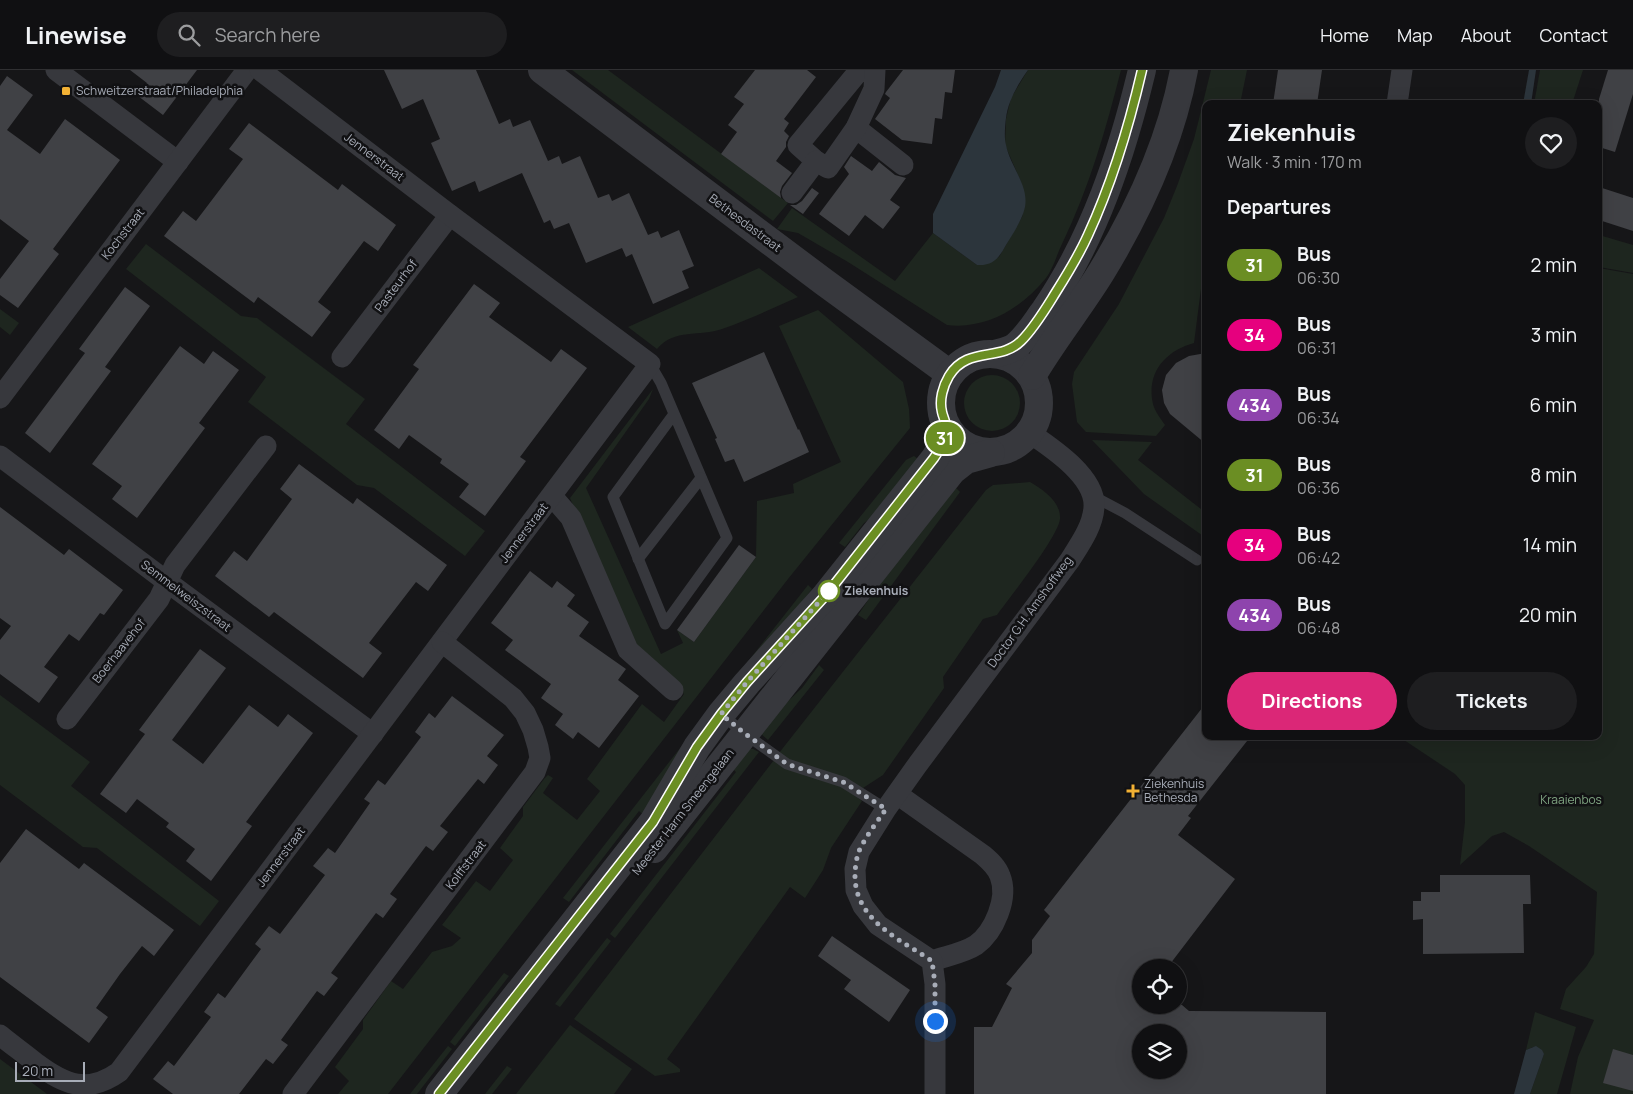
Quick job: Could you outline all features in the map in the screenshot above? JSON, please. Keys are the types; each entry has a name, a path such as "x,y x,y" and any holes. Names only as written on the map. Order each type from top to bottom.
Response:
{"street":[{"path":"56,70 178,162"},
{"name":"Kochstraat","path":"0,398 247,70"},
{"name":"Jennerstraat","path":"104,1090 650,364 260,70"},
{"name":"Bethesdastraat","path":"542,70 832,288 950,374"},
{"path":"875,70 874,89 856,128 828,168 816,161 798,145 858,72 875,70"},
{"path":"995,354 1014,347 1029,333 1050,303 1088,236 1122,144 1142,70"},
{"path":"1032,376 1101,272 1137,204 1153,171 1170,123 1184,70"},
{"path":"1398,100 1402,70"},
{"path":"856,128 903,165"},
{"path":"792,193 816,161"},
{"name":"Pasteurhof","path":"342,357 450,215"},
{"path":"995,354 1010,357 1022,365 1032,376 1038,390 1040,405 1037,420 1030,433 1019,443 1006,450 991,453 965,446 954,438 946,427 941,409 942,391 950,374 962,362 978,355 995,354"},
{"name":"Meester Harm Smeengelaan","path":"439,1094 653,822 697,747 721,714 747,682 826,595 934,458 943,444 946,427"},
{"path":"1030,433 1055,450 1078,472 1087,483 1093,496"},
{"path":"166,582 175,565 266,446"},
{"name":"Meester Harm Smeengelaan","path":"462,1094 744,733 952,471 966,460 991,453"},
{"name":"Semmelweiszstraat","path":"0,456 166,582 373,734"},
{"path":"552,496 571,518 628,650 673,690"},
{"name":"Doctor G.H. Amshoffweg","path":"932,961 878,925 863,906 856,890 855,869 858,852 892,802 1078,547 1093,514 1093,496"},
{"name":"Boerhaavehof","path":"67,718 159,599 166,582"},
{"name":"Kolffstraat","path":"293,1094 535,772 540,758 533,730 525,713 513,698 442,642"},
{"path":"892,802 983,855 994,865 1001,877 1001,906 987,934 975,946 932,961 935,984 935,1094"},
{"path":"0,1035 63,1083 76,1088 104,1090"}],"lane":[{"path":"650,364 661,383 727,538 665,624 613,497 674,414"},
{"path":"638,559 702,478"},
{"path":"1093,496 1125,513 1197,560"},
{"path":"721,714 787,764 843,782 892,802"}],"green space":[{"path":"572,70 608,70 788,203 773,221"},
{"path":"1028,70 1121,70 1089,180 1053,266 1046,278 1026,299 1002,315 976,324 947,325 848,262 798,233 777,229 792,208 895,281 933,233 977,265 999,257 1022,217 1025,205 1021,182 1005,145 1006,119 1011,98"},
{"path":"1211,70 1247,70 1241,100 1204,100"},
{"path":"1540,70 1583,70 1573,100 1535,100"},
{"path":"1202,107 1202,281 1194,343 1174,352 1166,358 1155,373 1152,383 1153,404 1165,425 1156,436 1086,432 1077,422 1072,384 1074,372 1119,304 1164,218 1194,139"},
{"path":"1602,236 1633,245 1633,273 1602,268"},
{"path":"146,244 241,316 257,318 365,399 346,424 485,531 465,556 374,488 357,485 248,402 266,377 126,269"},
{"path":"759,268 798,297 722,329 671,338 657,349 628,327"},
{"name":"Kraaienbos","path":"1602,269 1633,274 1633,1094 1570,1094 1578,1057 1594,1020 1560,1009 1566,989 1586,967 1594,954 1597,892 1529,846 1504,832 1492,836 1460,865 1465,822 1465,785 1455,774 1404,740 1602,740"},
{"path":"0,309 19,323 10,335 0,327"},
{"path":"818,310 903,382 909,409 910,428 788,579 388,1094 338,1094 349,1081 335,1067 363,1029 363,1020 391,981 403,989 432,952 452,946 461,938 442,925 476,881 490,891 513,860 500,848 523,816 523,807 544,779 548,775 553,778 543,793 577,820 600,791 587,779 642,704 664,722 684,694 631,644 570,498 653,389 649,399 586,488 661,654 683,643 677,630 694,642 756,557 757,501 794,493 793,484 841,462 779,326"},
{"path":"992,375 1003,377 1012,383 1018,392 1020,403 1018,414 1012,423 1003,429 992,431 981,429 972,423 966,414 964,403 966,392 972,383 981,377"},
{"path":"1092,440 1152,442 1138,460 1202,510 1202,535 1144,494"},
{"path":"914,456 923,463 864,523 845,547 839,543 906,460"},
{"path":"1030,482 1050,497 1058,507 1060,519 1057,528 1043,553 997,615 983,619 943,677 944,688 883,775 863,788 788,760 779,753 986,490 993,485"},
{"path":"953,485 960,492 866,620 858,615 912,536"},
{"path":"808,585 812,589 718,709 713,706"},
{"path":"819,665 824,670 768,740 759,732 771,717 802,688"},
{"path":"0,695 90,762 71,786 219,901 200,926 97,848 83,847 0,785"},
{"path":"709,711 647,818 639,811 569,902 563,898"},
{"path":"747,748 759,752 615,938 610,934 736,772 730,766"},
{"path":"774,760 842,785 862,801 831,848 823,870 805,898 790,887 667,1059 680,1069 680,1072 655,1076 574,1019"},
{"path":"607,938 611,941 560,1007 555,1004"},
{"path":"504,973 509,976 455,1046 450,1042"},
{"path":"1535,1012 1576,1027 1557,1094 1530,1094 1544,1054 1533,1047 1526,1050"},
{"path":"570,1025 632,1069 614,1094 516,1094"},
{"path":"448,1046 452,1049 417,1094 410,1094"},
{"path":"0,1059 47,1094 0,1094"},
{"path":"507,1066 512,1069 492,1094 485,1094"}],"shaded area":[{"path":"1001,70 1028,70 1011,99 1007,112 1005,132 1008,153 1022,183 1025,207 1017,227 998,257 991,263 977,265 933,233 933,214 995,87"},
{"path":"1529,70 1536,70 1532,100 1524,100"},
{"path":"1536,1046 1544,1054 1530,1094 1514,1094 1526,1050"}],"building":[{"path":"130,70 197,70 163,115 138,96 147,83"},
{"path":"384,70 476,70 499,124 510,119 513,127 530,120 548,161 559,156 562,164 580,156 598,198 609,194 612,201 629,193 648,235 658,231 661,238 679,230 694,266 682,271 689,288 653,304 632,254 626,257 622,248 586,263 569,223 554,229 550,220 544,223 522,173 479,192 475,181 452,191 431,143 440,139 423,99 402,109"},
{"path":"755,70 807,70 816,77 784,119 789,123 784,131 789,136 786,147 776,161 792,173 782,186 781,198 721,154 737,132 728,125 744,104 734,97"},
{"path":"903,70 955,70 952,93 945,92 942,119 935,118 932,144 902,140 875,119 890,98 885,94 886,92"},
{"path":"1278,70 1322,70 1318,100 1274,100"},
{"path":"1608,70 1633,70 1633,94 1615,152 1602,148 1602,100 1599,99"},
{"path":"7,76 33,95 7,130 40,154 65,119 120,160 53,249 59,254 18,308 0,295 0,279 29,241 0,219 0,86"},
{"path":"249,123 338,190 342,184 396,225 378,251 364,241 318,302 331,312 312,337 258,297 254,303 164,236 183,211 196,221 243,159 229,149"},
{"path":"851,156 872,171 879,162 895,175 906,178 890,200 900,207 883,229 865,215 849,236 819,214 849,174 844,167"},
{"path":"812,188 819,193 803,214 790,205 796,205 802,201"},
{"path":"1602,188 1633,198 1633,231 1602,221"},
{"path":"474,284 500,303 489,317 551,362 561,349 587,368 520,457 526,461 485,516 459,497 469,484 440,463 442,459 409,435 399,449 374,430 419,369 413,365"},
{"path":"125,287 150,306 105,367 111,371 50,453 25,433 85,353 79,349"},
{"path":"180,346 204,364 213,351 239,370 199,423 205,428 137,518 112,499 122,486 92,464"},
{"path":"764,352 809,452 744,482 734,459 725,462 715,439 717,438 692,383"},
{"path":"1202,354 1202,441 1170,414 1164,403 1162,390 1166,375 1176,363 1189,356"},
{"path":"299,464 353,504 357,498 447,565 428,591 416,582 369,643 382,653 363,678 274,612 269,617 215,576 234,551 247,561 292,499 280,489"},
{"path":"0,507 64,555 69,549 123,590 104,615 100,613 79,641 69,634 44,667 58,677 39,703 0,674 0,640 11,626 0,618"},
{"path":"739,545 756,557 694,642 677,630"},
{"path":"530,571 552,588 557,581 575,595 567,606 589,622 579,636 626,669 618,680 639,696 599,748 578,732 573,739 555,725 563,714 541,698 551,684 505,650 513,640 491,623"},
{"path":"200,649 226,668 172,740 203,764 249,705 278,727 288,714 313,733 246,822 252,826 211,881 186,861 195,849 166,827 169,823 137,799 126,813 100,794 145,734 139,730"},
{"path":"452,696 504,735 487,756 498,765 484,784 478,779 440,826 448,832 433,851 426,846 390,894 397,899 383,918 376,913 331,973 338,978 324,996 317,991 281,1040 288,1045 273,1064 266,1059 239,1094 173,1094 153,1079 168,1061 174,1066 211,1017 204,1012 218,993 225,998 261,949 255,944 269,926 280,934 325,875 313,866 328,848 335,853 370,803 364,799 378,780 385,785 421,737 415,732 429,713 435,718"},
{"path":"1202,708 1202,740 1248,740 1188,816 1191,818 1178,835 1235,879 1174,959 1132,959 1132,1014 1187,1014 1187,1009 1189,1011 1326,1012 1326,1094 974,1094 974,1027 992,1027 1012,988 1006,984 1032,953 1032,940 1050,916 1044,910"},
{"path":"26,829 79,869 84,863 174,930 154,956 142,946 120,974 96,1008 108,1017 89,1043 0,977 0,863"},
{"path":"1440,875 1530,875 1531,904 1523,904 1524,953 1423,954 1423,919 1413,920 1413,901 1421,901 1421,892 1440,892"},
{"path":"832,936 910,990 889,1022 844,989 851,980 818,956"},
{"path":"1613,1049 1633,1055 1633,1091 1603,1083"}],"bus line":[{"name":"31","path":"439,1094 653,822 697,747 721,714 747,682 826,595 934,458 943,444 946,427 941,409 942,391 950,374 962,362 978,355 995,354 1014,347 1029,333 1050,303 1088,236 1101,204 1122,144 1142,70"}],"place":[{"name":"Schweitzerstraat/Philadelphia","path":"66,91"},
{"name":"Ziekenhuis","path":"829,591"},
{"name":"Ziekenhuis Bethesda","path":"1133,791"}],"route":[{"path":"829,591 747,682 721,714 787,764 843,782 886,809 858,852 855,869 856,890 863,906 878,925 932,961 935,984 935,1021"}]}
